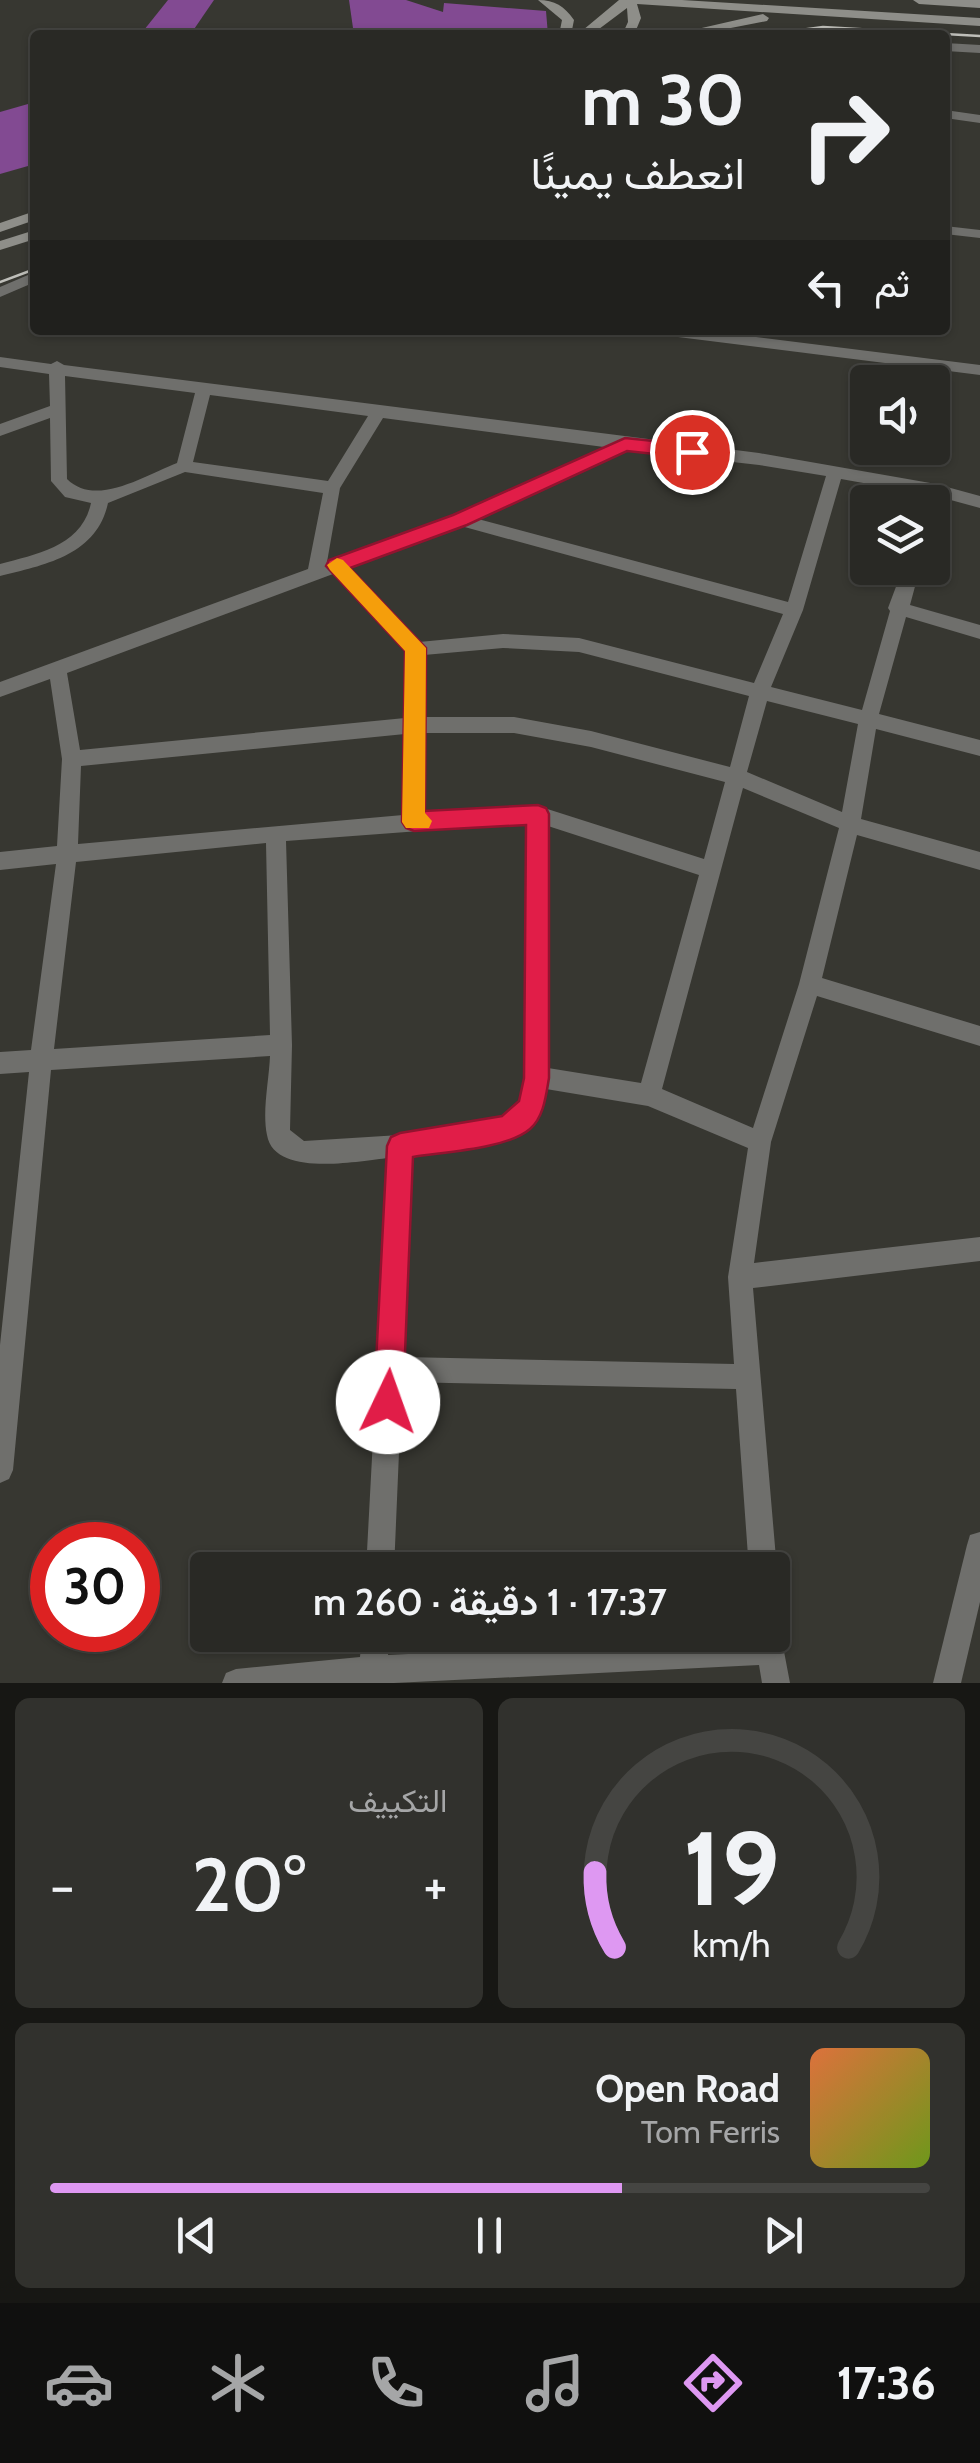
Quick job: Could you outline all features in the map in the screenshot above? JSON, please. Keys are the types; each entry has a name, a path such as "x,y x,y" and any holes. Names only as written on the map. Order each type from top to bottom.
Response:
{"main road":[{"path":"544,0 568,20 566,30"},
{"path":"628,0 635,12 632,30"},
{"path":"589,30 628,0 980,22"},
{"path":"919,0 980,4"},
{"path":"704,30 808,11"},
{"path":"0,228 30,217"},
{"path":"0,246 30,236"}],"street":[{"path":"950,47 980,50"},
{"path":"950,115 980,119"},
{"path":"950,231 980,234"},
{"path":"0,292 30,279"},
{"path":"702,335 980,370"},
{"path":"0,362 58,366 835,473 887,485"},
{"path":"58,366 59,481 70,494 100,499 184,466 332,488"},
{"path":"184,466 204,388"},
{"path":"0,430 58,409"},
{"path":"316,573 332,488 379,411"},
{"path":"0,690 460,520 625,444"},
{"path":"648,1095 760,691 794,610 835,473"},
{"path":"950,498 980,502"},
{"path":"0,570 76,546 90,534 99,517 100,499"},
{"path":"460,520 794,610"},
{"path":"336,566 416,648 414,822"},
{"path":"761,1552 740,1277 760,1142 810,984 850,824 869,718 905,585"},
{"path":"897,608 980,632"},
{"path":"416,648 503,642 579,645 980,748"},
{"path":"1,1454 41,1061 67,856 72,759 57,669"},
{"path":"72,759 415,725 514,725 591,739 738,777 850,824 980,861"},
{"path":"0,861 276,833 538,814 712,870"},
{"path":"276,833 281,1045 278,1135 290,1148 304,1153 400,1146 506,1128 521,1120 531,1106 536,1078 538,814"},
{"path":"810,984 980,1036"},
{"path":"0,1064 281,1045"},
{"path":"536,1078 648,1095 760,1142"},
{"path":"381,1552 400,1146"},
{"path":"740,1277 980,1249"},
{"path":"390,1369 745,1377"},
{"path":"947,1683 980,1544"},
{"path":"373,1670 375,1652"},
{"path":"236,1683 638,1652"},
{"path":"771,1652 776,1683"}],"building":[{"path":"168,0 214,0 193,30 144,30"},
{"path":"349,0 406,0 443,12 444,3 546,11 548,30 353,30"},
{"path":"30,103 30,165 0,174 0,112"}],"tram line":[{"path":"800,30 875,30"},
{"path":"950,34 980,36"},
{"path":"0,282 30,271"}],"slow traffic":[{"path":"337,565 416,648 414,822 421,821"}],"route":[{"path":"388,1402 400,1146 506,1128 521,1120 531,1106 536,1078 538,814 414,822 416,648 336,566 460,520 625,444 692,452"}]}
